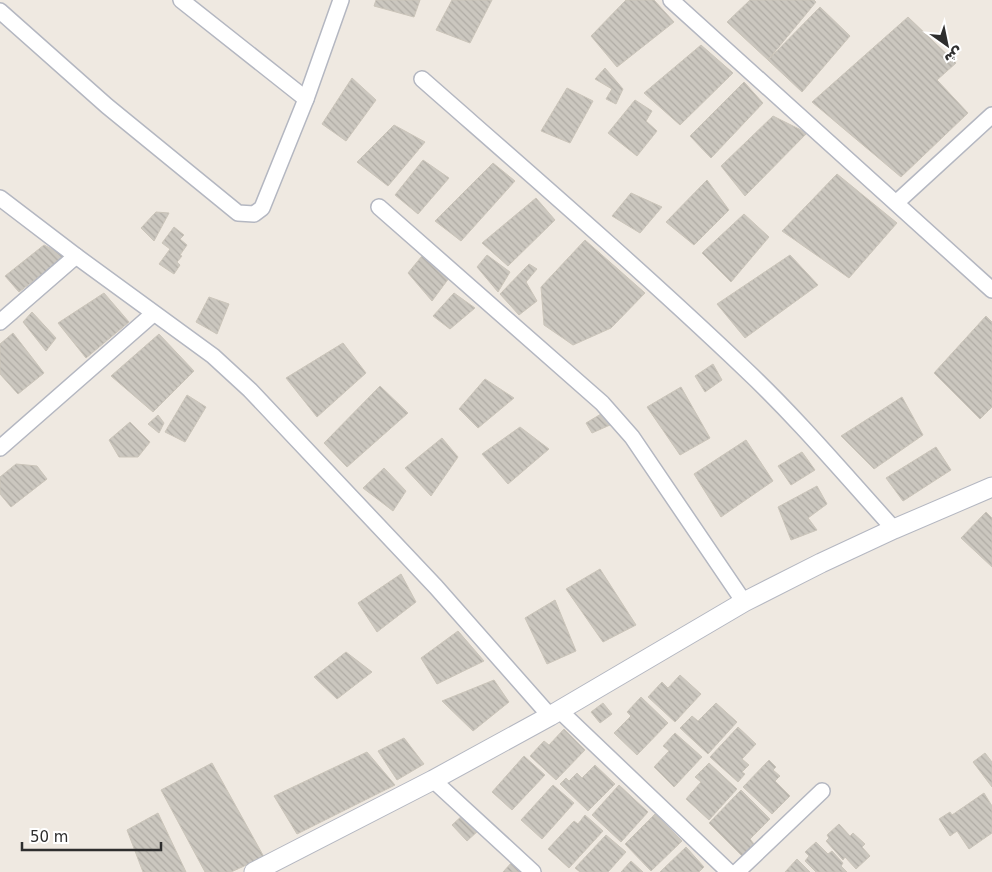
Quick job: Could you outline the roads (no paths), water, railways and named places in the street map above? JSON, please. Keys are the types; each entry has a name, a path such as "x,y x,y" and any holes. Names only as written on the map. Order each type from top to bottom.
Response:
{"street":[{"path":"181,0 306,99"},
{"path":"0,10 107,106 238,213 254,214 262,208 306,99 341,0"},
{"path":"671,0 992,290"},
{"path":"422,79 582,220 745,369 788,412 894,529"},
{"path":"896,203 992,115"},
{"path":"0,198 153,314 213,356 250,390 554,713 729,872"},
{"path":"379,207 608,410 632,437 744,602"},
{"path":"0,322 76,256"},
{"path":"0,448 153,314"},
{"path":"254,872 433,780 554,713 744,602 894,529 992,487"},
{"path":"433,780 533,872"},
{"path":"737,872 822,791"}]}
